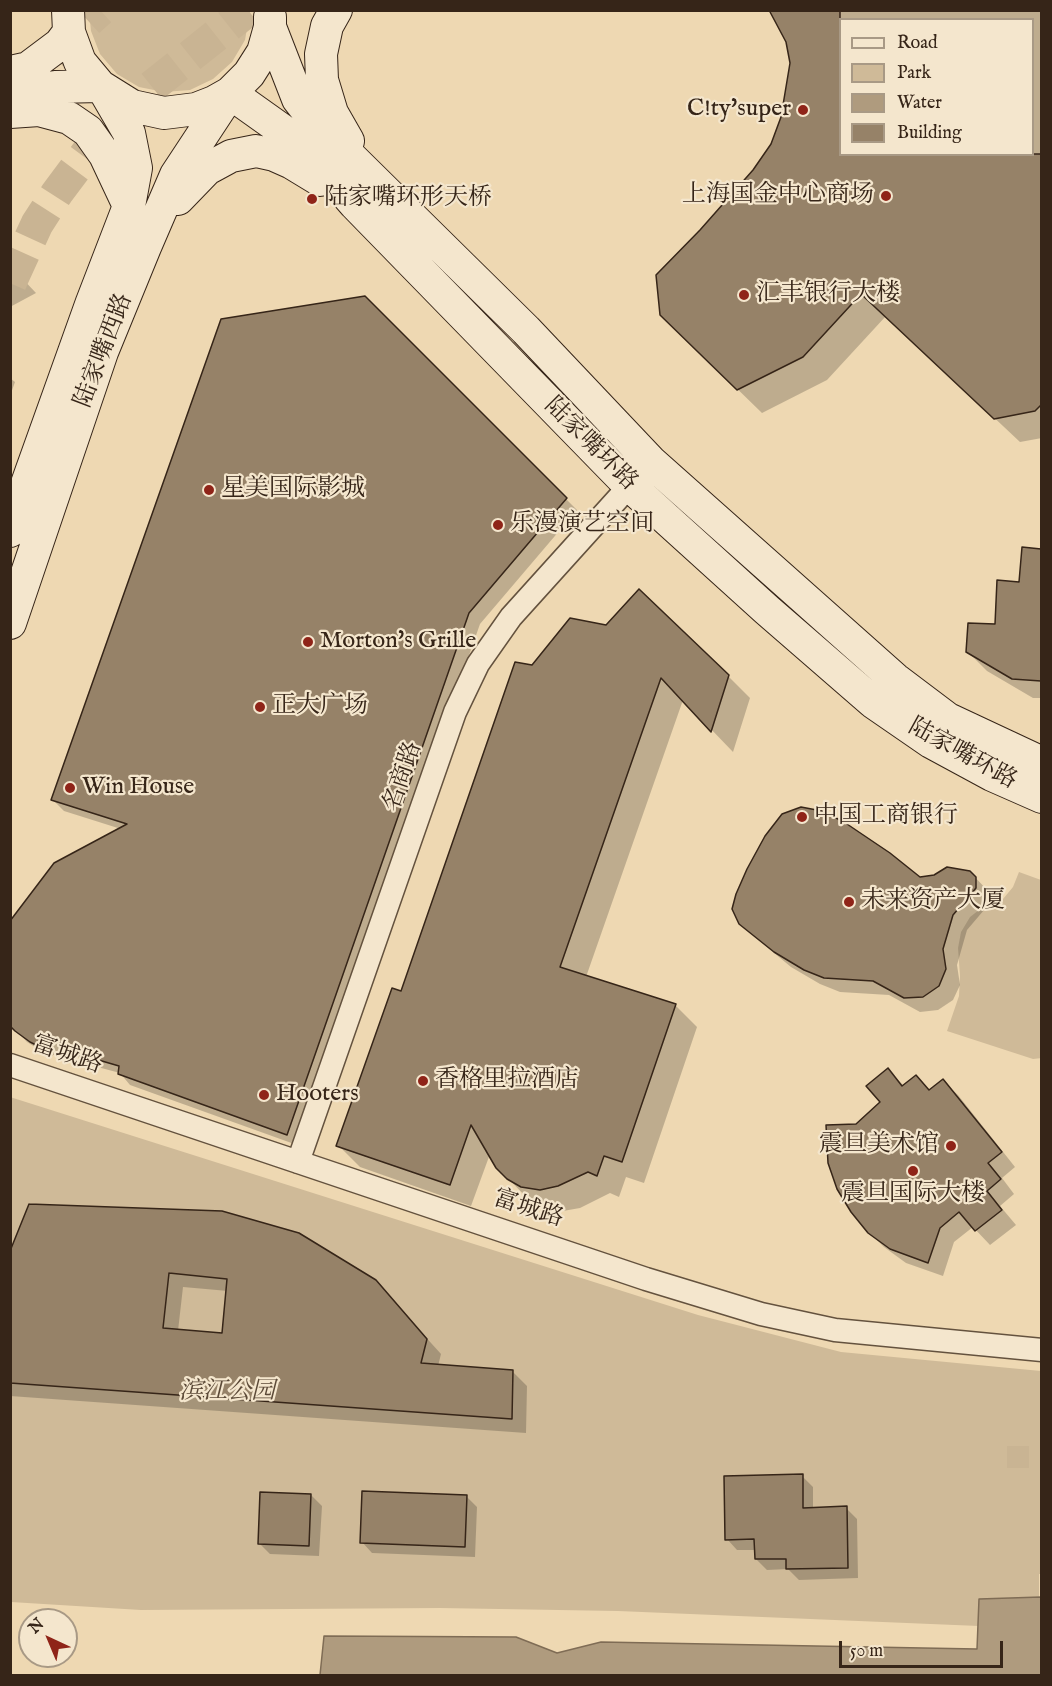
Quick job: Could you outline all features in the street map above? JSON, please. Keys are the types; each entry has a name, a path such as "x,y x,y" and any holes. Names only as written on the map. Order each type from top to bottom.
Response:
{"main road":[{"path":"336,10 327,27 321,54 322,80 332,113 362,168"},
{"path":"69,21 80,62 102,88 132,106 164,113 196,109 230,93 249,74 259,58 276,16"},
{"name":"陆家嘴环路","path":"276,16 298,99 319,126 526,330 651,462 895,679 948,719 1041,763"},
{"path":"10,72 27,68 60,44 69,21"},
{"path":"10,93 55,87 102,88"},
{"name":"陆家嘴西路","path":"10,531 129,206 136,168 129,133 102,88"},
{"name":"陆家嘴环路","path":"230,93 289,135 314,157 355,204 629,485 767,610 873,702 931,742 992,775 1041,797"},
{"name":"陆家嘴西路","path":"10,623 102,352 145,247 176,175 230,93"},
{"path":"10,112 39,110 69,118 88,131 105,155 129,206"},
{"path":"145,247 182,192 207,169 231,156 256,150 292,163 355,204"}],"street":[{"name":"名商路","path":"298,1162 455,712 478,664 511,617 651,462"},
{"name":"富城路","path":"10,1065 646,1279 761,1314 835,1330 1041,1350"}],"green space":[{"path":"89,11 250,11 245,40 232,62 213,79 190,90 164,92 139,87 117,74 100,54 91,31"},
{"path":"1019,872 1041,880 1042,1058 1033,1059 947,1031 959,996 958,948 961,932 970,917 984,906 1003,899 1013,887"},
{"name":"滨江公园","path":"10,1097 698,1315 841,1352 1041,1371 1042,1574 1039,1574 1039,1597 980,1599 979,1626 618,1611 440,1608 141,1610 11,1602"}],"water":[{"path":"1041,1597 1041,1675 320,1675 324,1636 516,1637 557,1653 601,1642 977,1649 979,1599"}],"building":[{"name":"上海国金中心商场","path":"769,10 840,10 839,156 1034,156 1034,154 1041,154 1041,405 1035,411 994,419 861,294 803,357 737,390 660,315 656,275 753,170 771,144 781,117 790,63 786,42"},
{"name":"正大广场","path":"365,296 567,498 469,613 287,1135 118,1074 119,1066 78,1054 51,1037 40,1047 15,1031 10,1026 10,921 54,863 127,824 51,800 221,319"},
{"path":"1022,547 1041,549 1041,681 1012,679 966,652 968,623 995,624 997,580 1019,582"},
{"path":"639,589 729,675 711,732 661,678 560,967 676,1004 622,1162 604,1156 597,1176 588,1172 558,1186 540,1190 521,1187 507,1179 496,1168 471,1125 450,1185 336,1146 392,988 401,991 515,662 532,665 570,618 606,625"},
{"name":"未来资产大厦","path":"801,807 822,811 844,822 890,853 920,877 934,875 947,867 970,871 976,877 976,888 953,915 943,949 946,969 939,986 923,997 904,998 873,981 824,978 804,970 774,952 739,924 732,909 747,869 765,836 782,814"},
{"name":"震旦国际大楼","path":"888,1068 902,1086 916,1075 929,1090 943,1079 1002,1152 988,1163 1001,1179 987,1191 1002,1210 975,1231 959,1212 940,1228 928,1263 890,1249 868,1233 851,1212 837,1189 828,1163 826,1125 856,1124 880,1102 866,1086"},
{"path":"29,1204 222,1211 299,1233 376,1280 427,1339 421,1363 513,1370 512,1419 10,1383 10,1251","holes":["169,1273 227,1279 222,1333 163,1328"]},
{"path":"803,1474 803,1508 847,1506 848,1568 786,1569 786,1559 755,1559 754,1539 725,1540 724,1476"},
{"path":"362,1491 467,1495 465,1547 360,1543"},
{"path":"260,1492 311,1494 309,1546 258,1544"}],"tunnel":[{"path":"52,54 100,10"},
{"path":"10,283 37,224 104,130 135,100 248,10"},
{"path":"1007,1457 1039,1457"}],"place":[{"name":"C!ty'super","path":"803,110"},
{"name":"上海国金中心商场","path":"886,196"},
{"name":"陆家嘴环形天桥","path":"312,199"},
{"name":"汇丰银行大楼","path":"744,295"},
{"name":"星美国际影城","path":"209,490"},
{"name":"乐漫演艺空间","path":"498,525"},
{"name":"Morton's Grille","path":"308,642"},
{"name":"正大广场","path":"260,707"},
{"name":"Win House","path":"70,788"},
{"name":"中国工商银行","path":"802,817"},
{"name":"未来资产大厦","path":"849,902"},
{"name":"香格里拉酒店","path":"423,1081"},
{"name":"Hooters","path":"264,1095"},
{"name":"震旦美术馆","path":"951,1146"},
{"name":"震旦国际大楼","path":"913,1171"}]}
